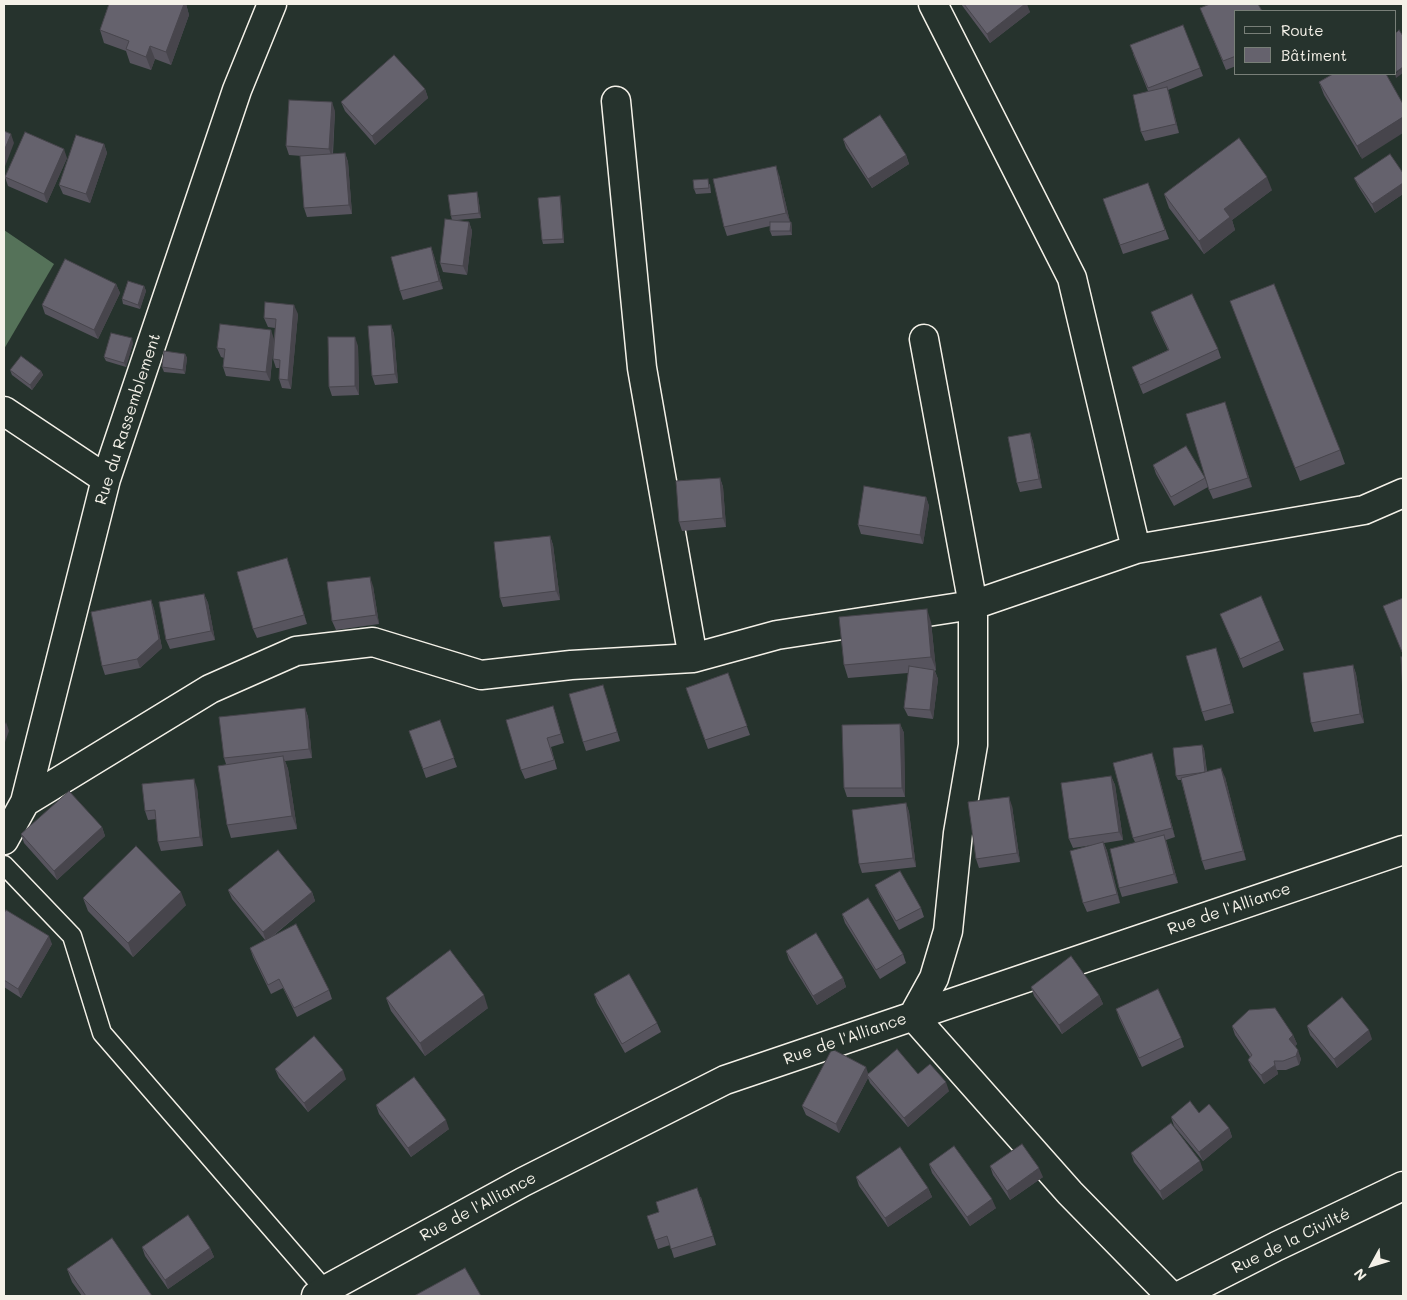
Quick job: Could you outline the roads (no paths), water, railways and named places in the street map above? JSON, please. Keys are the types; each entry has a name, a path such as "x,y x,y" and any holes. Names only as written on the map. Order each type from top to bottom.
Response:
{"street":[{"name":"Rue du Rassemblement","path":"4,840 25,802 106,479 237,90 272,4"},
{"path":"933,4 1072,278 1136,549"},
{"path":"616,100 642,368 692,658"},
{"path":"924,339 973,605 973,745 958,833 948,931 934,978 913,1016 1070,1192 1171,1296"},
{"path":"4,410 106,479"},
{"path":"25,802 210,689 296,651 373,642 481,675 571,665 692,658 777,635 973,605 1136,549 1364,510 1403,493"},
{"name":"Rue de l'Alliance","path":"321,1293 522,1182 725,1080 1403,850"},
{"name":"Rue de la Civilté","path":"1179,1296 1277,1246 1403,1186"}],"lane":[{"path":"4,865 72,936 102,1034 321,1293"}]}
